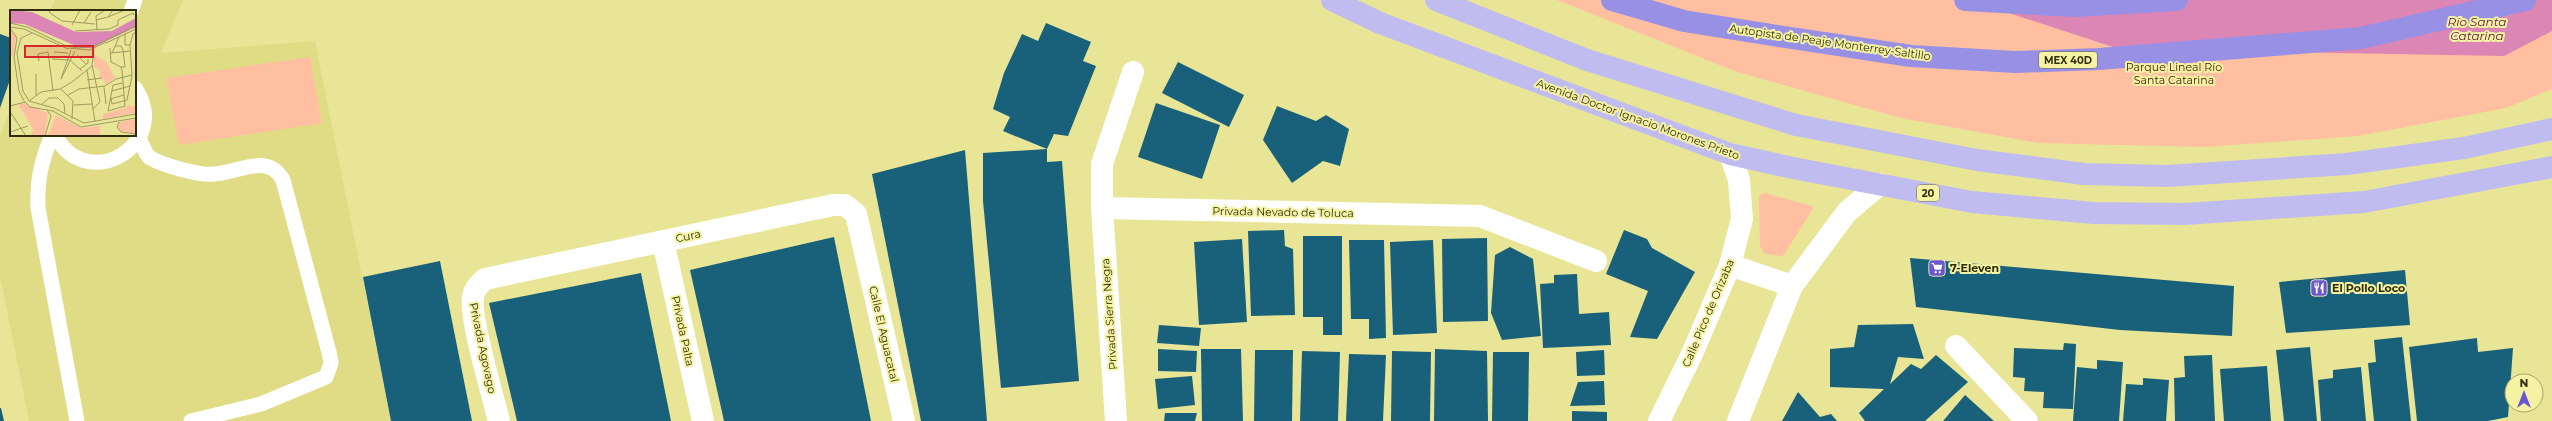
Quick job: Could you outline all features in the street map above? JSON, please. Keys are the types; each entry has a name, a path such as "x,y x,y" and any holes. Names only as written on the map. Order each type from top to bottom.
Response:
{"highway":[{"name":"Autopista de Peaje Monterrey-Saltillo","path":"1612,0 1684,20 1778,36 1911,56 2015,62 2099,59 2361,38 2525,0"},
{"path":"1965,0 2074,6 2177,0"}],"main road":[{"name":"Avenida Doctor Ignacio Morones Prieto","path":"1332,0 1388,26 1730,154 1793,168 1972,202 2094,213 2185,214 2364,202 2552,168"},
{"path":"1436,0 1588,60 1796,125 1977,160 2084,174 2168,176 2241,173 2347,164 2464,148 2552,129"}],"street":[{"path":"1102,208 1102,164 1133,72"},
{"name":"Calle Pico de Orizaba","path":"1659,421 1692,354 1730,266 1742,219 1739,180 1730,154"},
{"path":"1738,421 1792,286 1847,212 1880,184"},
{"name":"Cura","path":"485,279 833,205 845,205 856,214 864,246"},
{"name":"Privada Nevado de Toluca","path":"1102,208 1480,216 1596,261"},
{"name":"Privada Sierra Negra","path":"1102,208 1116,421"},
{"name":"Privada Palta","path":"663,241 703,421"},
{"name":"Calle El Aguacatal","path":"864,246 904,421"},
{"path":"1730,266 1792,286"},
{"name":"Privada Agovago","path":"485,279 477,287 473,297 476,321 499,421"},
{"path":"1956,346 2027,421"}],"lane":[{"path":"131,10 135,0"},
{"path":"56,136 60,145 72,155 86,162 102,162 124,155 139,138 144,124 145,110 141,96 136,89"},
{"path":"52,136 40,166 37,187 38,208 77,421"},
{"path":"139,138 148,156 168,166 213,175 260,165 270,167 278,172 285,188 329,352 331,363 326,377 261,404 191,421"}],"shaded area":[{"path":"55,0 183,0 161,53 315,41 391,421 29,421 0,276 0,135 10,110 10,136 136,136 136,10 50,10"}],"green space":[{"name":"Parque Lineal Río Santa Catarina","path":"1557,0 2552,0 2552,89 2506,108 2358,136 2204,147 2038,143 1901,118 1737,72"},
{"path":"310,57 322,123 179,145 166,78"},
{"path":"1765,193 1812,206 1813,209 1783,256 1765,254 1760,246 1759,198 1761,194"}],"water":[{"name":"Río Santa Catarina","path":"1969,0 2552,0 2552,31 2504,56 2119,49"}],"building":[{"path":"1046,23 1091,42 1083,61 1096,66 1068,136 1054,134 1047,149 1003,131 1010,117 993,109 1004,73 1022,34 1038,41"},
{"path":"0,34 10,38 10,80 0,108"},
{"path":"1178,62 1244,95 1229,127 1162,93"},
{"path":"1156,103 1220,125 1202,179 1138,157"},
{"path":"1277,106 1316,121 1326,115 1349,129 1340,166 1323,161 1292,183 1263,140"},
{"path":"1047,149 1047,162 1062,161 1079,381 1001,388 983,201 983,153"},
{"path":"965,150 987,421 921,421 872,174"},
{"path":"1284,230 1285,246 1293,249 1295,315 1251,316 1248,231"},
{"path":"1624,230 1647,239 1652,248 1695,272 1657,339 1630,337 1648,291 1606,274"},
{"path":"1303,236 1342,236 1342,335 1323,335 1323,317 1303,317"},
{"path":"834,237 871,421 724,421 690,270"},
{"path":"1487,238 1488,321 1443,322 1442,239"},
{"path":"1242,239 1247,322 1199,325 1194,242"},
{"path":"1349,240 1384,240 1386,338 1369,339 1369,319 1351,319"},
{"path":"1433,240 1437,333 1393,335 1390,242"},
{"path":"1510,247 1533,259 1541,336 1502,340 1491,313 1495,255"},
{"path":"1910,258 2234,286 2232,336 2120,330 1916,307"},
{"path":"440,261 472,421 391,421 363,277"},
{"path":"2405,270 2410,325 2286,333 2279,282"},
{"path":"641,273 671,421 517,421 489,303"},
{"path":"1577,274 1579,314 1609,312 1611,345 1543,348 1540,284 1554,283 1554,275"},
{"path":"1913,324 1924,359 1898,357 1890,384 1911,364 1921,369 1936,355 1968,382 1925,421 1865,421 1859,413 1884,389 1830,387 1830,349 1854,347 1858,325"},
{"path":"1159,325 1201,328 1199,346 1157,343"},
{"path":"2402,337 2411,421 2374,421 2368,363 2376,362 2374,340"},
{"path":"2477,338 2478,352 2513,348 2511,373 2504,373 2504,413 2508,413 2508,417 2488,421 2417,421 2409,347"},
{"path":"2064,343 2076,344 2073,409 2043,408 2044,392 2024,391 2025,378 2013,377 2014,348 2063,350"},
{"path":"2310,347 2317,421 2284,421 2276,350"},
{"path":"1158,349 1197,351 1196,372 1158,371"},
{"path":"1201,349 1241,349 1243,421 1202,421"},
{"path":"1435,349 1487,351 1488,421 1434,421"},
{"path":"1255,350 1293,350 1292,421 1254,421"},
{"path":"1604,350 1605,375 1577,376 1576,352"},
{"path":"1302,351 1340,352 1338,421 1300,421"},
{"path":"1392,351 1431,352 1430,421 1391,421"},
{"path":"1493,352 1529,352 1528,421 1492,421"},
{"path":"1349,354 1386,355 1383,421 1346,421"},
{"path":"2212,355 2215,421 2175,421 2174,378 2185,377 2184,356"},
{"path":"2097,360 2123,362 2119,421 2073,421 2077,367 2097,369"},
{"path":"2267,366 2271,421 2224,421 2220,369"},
{"path":"2361,367 2366,421 2321,421 2318,380 2333,378 2333,370"},
{"path":"1192,376 1195,405 1158,409 1155,379"},
{"path":"2143,378 2169,380 2166,421 2123,421 2126,384 2143,385"},
{"path":"1604,381 1605,405 1570,406 1578,382"},
{"path":"1798,392 1820,417 1831,414 1837,421 1782,421"},
{"path":"1965,395 1994,421 1943,421"},
{"path":"1,408 4,421 0,421"},
{"path":"1572,411 1607,412 1607,421 1572,421"},
{"path":"1165,413 1197,413 1195,421 1164,421"}],"place":[{"name":"7-Eleven","path":"1937,268"},
{"name":"El Pollo Loco","path":"2319,288"}]}
